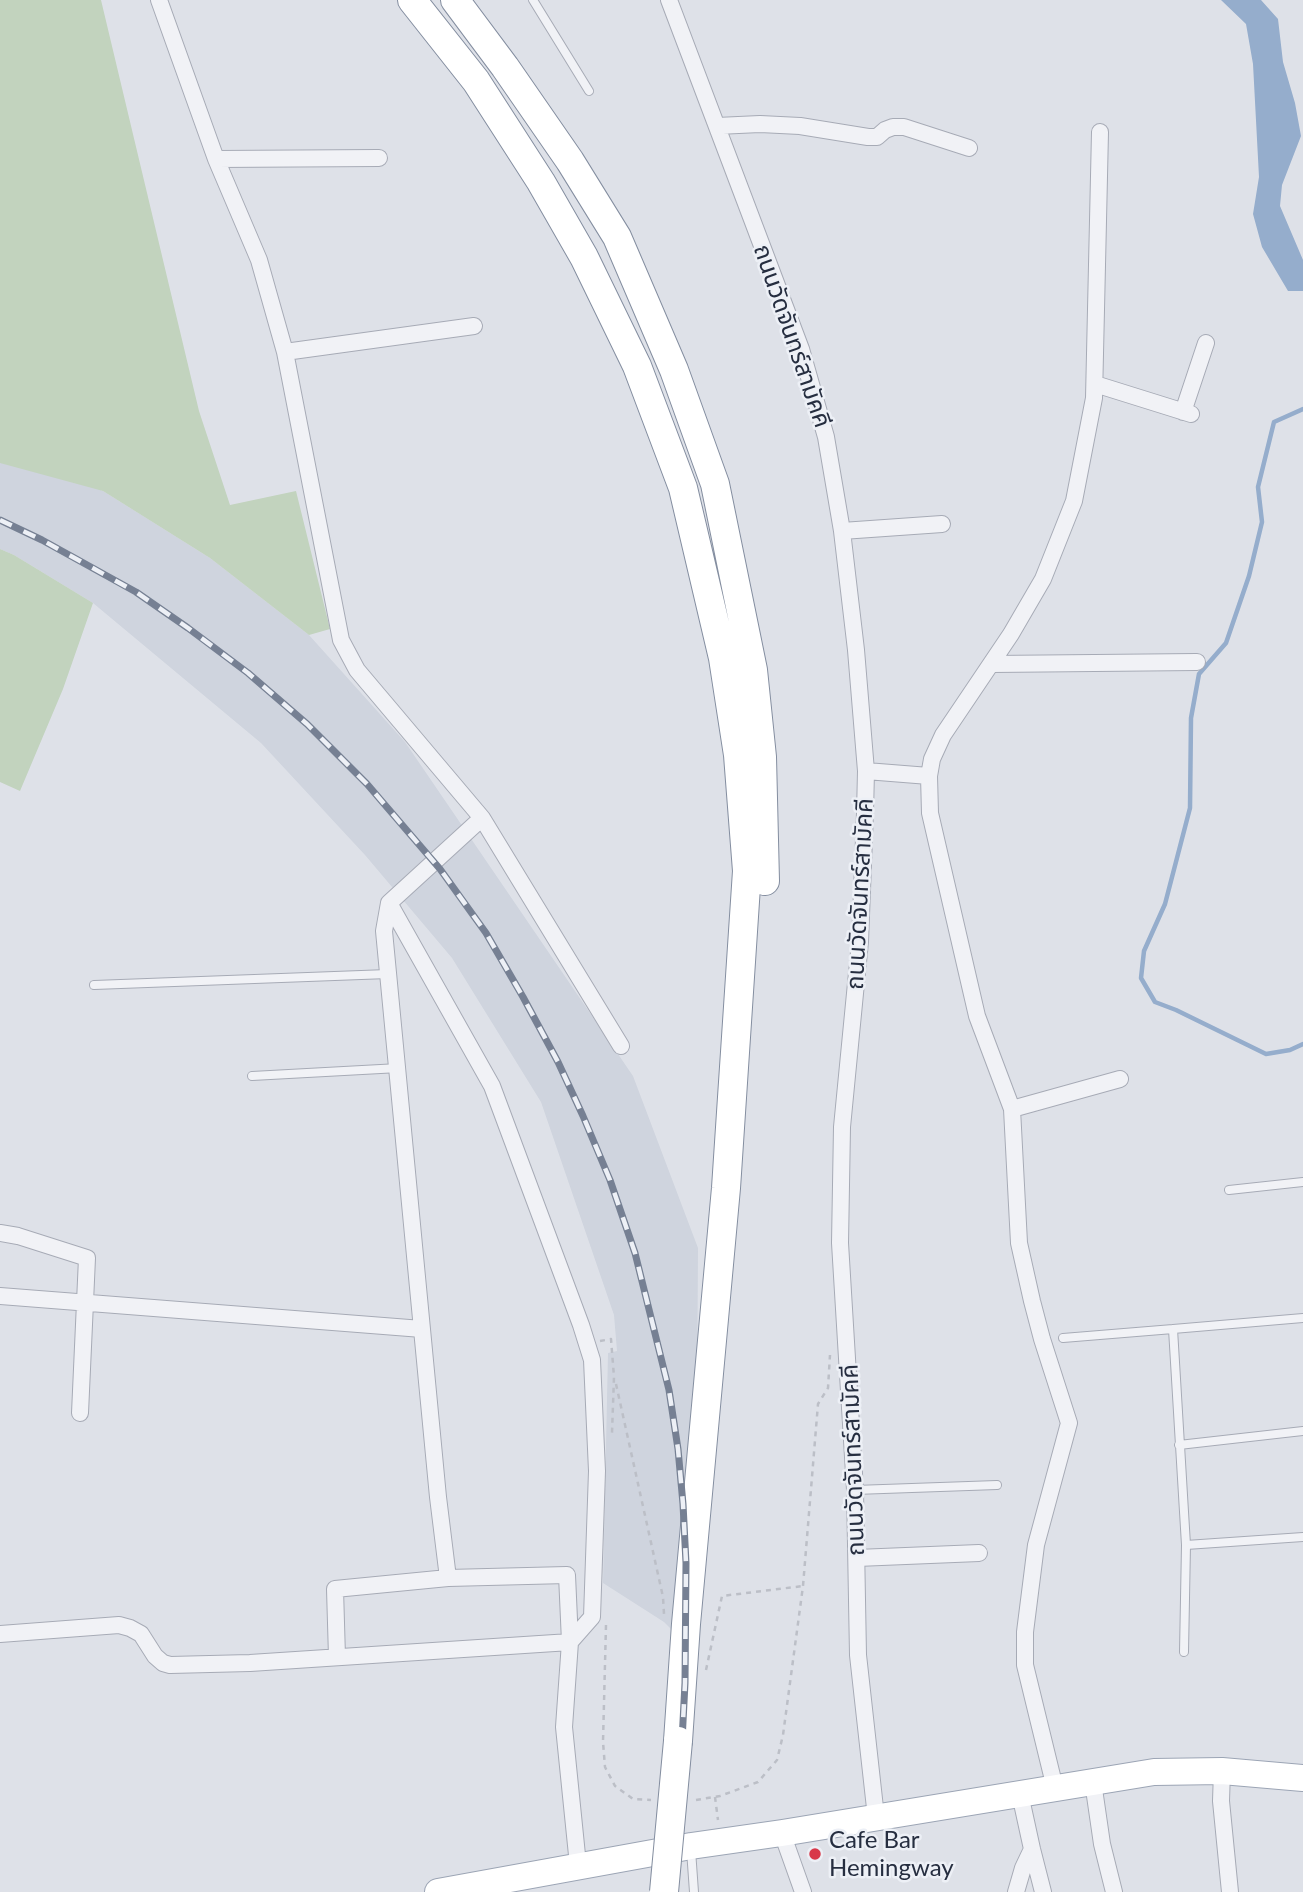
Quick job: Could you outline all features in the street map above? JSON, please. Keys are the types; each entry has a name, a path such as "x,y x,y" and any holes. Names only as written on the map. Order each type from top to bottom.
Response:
{"highway":[{"path":"412,0 476,81 541,182 584,257 637,366 683,488 723,658 738,755 747,871 726,1188 686,1624 682,1741 672,1892"},
{"path":"455,0 570,161 617,237 674,370 715,484 753,670 762,757 765,875 719,1392 664,1892"}],"main road":[{"path":"438,1892 691,1846 1154,1772 1222,1771 1303,1778"}],"street":[{"path":"159,0 216,159 259,260 285,352 341,639 357,670 482,818 621,1046"},
{"name":"ถนนวัดจันทร์สามัคคี","path":"669,0 801,349 826,437 842,531 856,650 866,771 860,942 842,1127 840,1243 855,1490 858,1655 876,1817"},
{"path":"717,127 774,124 868,137 877,137 893,127 904,127 969,148"},
{"path":"1055,1788 1026,1665 1025,1632 1035,1545 1069,1423 1031,1301 1019,1243 1012,1109 977,1016 930,813 929,776 932,759 943,735 1011,635 1042,579 1074,501 1095,384 1100,132"},
{"path":"216,159 379,158"},
{"path":"285,352 474,326"},
{"path":"1095,384 1187,413 1206,343"},
{"path":"842,531 942,524"},
{"path":"992,664 1198,662"},
{"path":"866,771 929,776"},
{"path":"448,1578 384,931 389,903 482,818"},
{"path":"0,1634 119,1625 141,1634 155,1656 170,1665 250,1663 569,1642 592,1617 597,1471 592,1360 492,1086 389,903"},
{"path":"1012,1109 1120,1079"},
{"path":"0,1233 87,1258 80,1413"},
{"path":"0,1296 422,1329"},
{"path":"857,1558 979,1553"},
{"path":"337,1657 335,1589 448,1578 568,1574 569,1642 564,1727 579,1865"},
{"path":"1222,1771 1221,1801 1230,1892"},
{"path":"1093,1782 1102,1844 1114,1892"},
{"path":"1020,1794 1043,1892"},
{"path":"782,1833 803,1892"},
{"path":"1016,1892 1032,1849"}],"lane":[{"path":"533,0 589,91"},
{"path":"94,985 388,974"},
{"path":"252,1076 398,1068"},
{"path":"1228,1190 1303,1182"},
{"path":"1063,1338 1303,1318"},
{"path":"1173,1329 1186,1545 1184,1652"},
{"path":"1179,1445 1303,1431"},
{"path":"855,1490 997,1485"},
{"path":"1186,1545 1303,1537"},
{"path":"691,1846 694,1892"}],"path":[{"path":"705,1675 722,1596 803,1586 818,1404 828,1388 830,1351"},
{"path":"614,1377 663,1597 665,1625"},
{"path":"715,1797 717,1808"}],"shaded area":[{"path":"0,447 103,491 210,558 309,635 405,742 633,1076 698,1248 697,1412 680,1638 664,1622 603,1583 608,1353 617,1351 614,1315 541,1102 452,958 365,855 261,743 93,603 0,549"}],"green space":[{"path":"0,0 101,0 199,411 230,505 296,491 330,629 309,635 210,558 103,491 0,463"},
{"path":"0,549 93,603 63,689 20,791 0,782"}],"water":[{"path":"1221,0 1261,0 1278,19 1283,62 1301,136 1282,185 1280,206 1303,260 1303,291 1288,291 1262,247 1253,214 1259,177 1253,64 1246,24"}],"waterway":[{"path":"1303,409 1274,422 1258,487 1262,522 1249,576 1226,643 1199,674 1191,718 1190,808 1165,904 1144,951 1141,978 1155,1002 1266,1054 1290,1050 1303,1044"}],"railway":[{"path":"0,520 136,592 248,673 307,724 367,784 440,869 486,933 558,1062 610,1180 635,1253 669,1390 678,1449 686,1563 685,1683 668,1892"}],"place":[{"name":"Cafe Bar Hemingway","path":"815,1854"}]}
